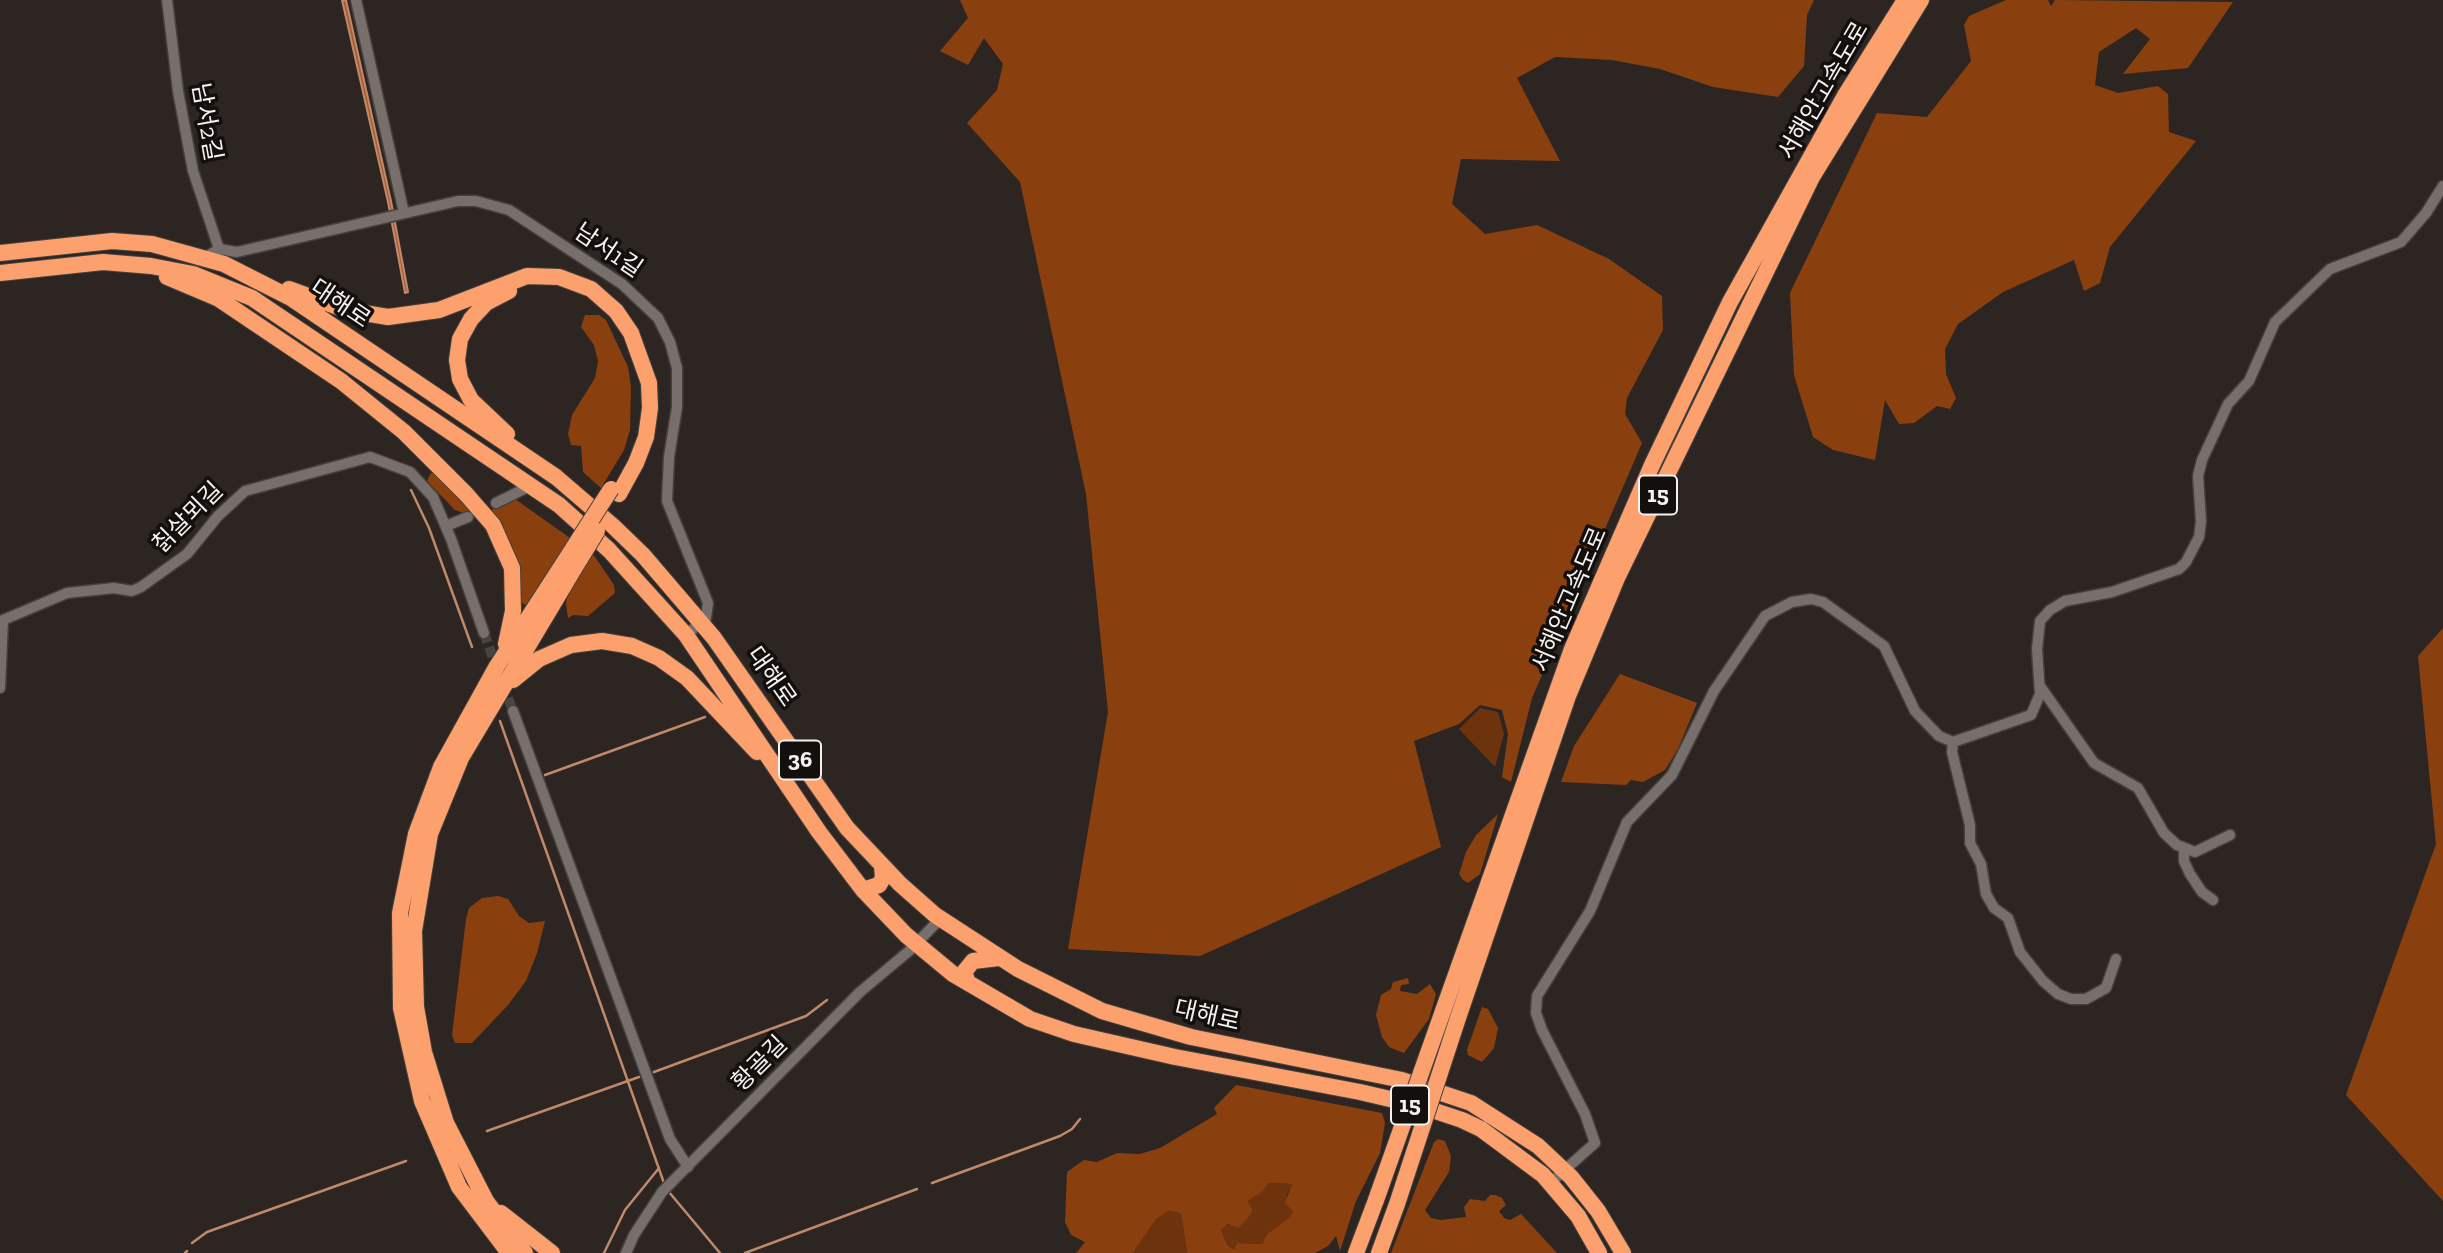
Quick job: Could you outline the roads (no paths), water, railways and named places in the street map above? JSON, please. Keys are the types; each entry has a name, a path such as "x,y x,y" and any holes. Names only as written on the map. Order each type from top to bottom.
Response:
{"highway":[{"name":"서해안고속도로","path":"1379,1253 1397,1204 1451,1014 1572,649 1652,465 1730,302 1846,94 1905,0"},
{"name":"서해안고속도로","path":"1356,1253 1451,1014 1568,696 1617,578 1812,177 1921,0"},
{"name":"대해로","path":"0,253 112,241 212,253 300,304 556,477 643,555 702,622 751,687 824,798 882,866 940,919 999,957 1063,993 1147,1026 1402,1080 1450,1094 1493,1115 1538,1146 1564,1170 1598,1211 1623,1253"},
{"name":"대해로","path":"0,273 67,264 121,264 193,274 252,298 558,505 609,550 686,635 802,806 863,890 916,944 968,983 1030,1019 1074,1034 1441,1112 1481,1129 1525,1160 1550,1182 1578,1216 1599,1253"},
{"path":"121,264 183,283 253,320 372,405 466,494 493,525 512,568 513,611 497,666"},
{"path":"244,273 333,306 375,316 416,315 439,310 527,276 559,277 590,289 616,311 631,333 649,383 650,408 646,437 636,463 615,491 575,556 461,758 430,834 414,931 416,1007 430,1076 501,1253"},
{"path":"556,477 480,410 465,390 458,370 460,340 478,310 505,292 538,285 572,290 601,308 620,329 636,365 641,392 640,418 615,491"},
{"path":"509,1253 441,1150 412,1066 401,1008 400,913 416,834 429,796 456,736 497,666 575,556"},
{"path":"498,693 539,659 571,645 602,640 647,652 700,690 802,806"},
{"path":"863,890 879,885 883,878 882,866"},
{"path":"968,983 964,972 973,961 999,957"},
{"path":"480,1206 525,1253"},
{"path":"480,1206 540,1253"},
{"path":"480,1206 552,1253"}],"street":[{"name":"남서2길","path":"167,0 192,171 212,253"},
{"path":"356,0 402,214"},
{"path":"1550,1182 1595,1143 1585,1114 1542,1030 1536,1013 1537,996 1590,911 1627,822 1672,775 1686,752 1714,691 1765,616 1791,602 1823,602 1884,646 1915,711 1938,736 1953,742 2031,715 2037,705 2040,686 2037,649 2040,621 2050,610 2065,601 2112,592 2179,569 2199,537 2201,522 2197,487 2202,460 2228,404 2249,381 2275,322 2330,269 2401,242 2426,213 2443,186"},
{"name":"남서1길","path":"212,253 237,252 458,201 500,206 622,284 657,318 670,342 678,388 667,475 667,501 708,603 706,618 702,622"},
{"name":"칡살뫼길","path":"0,688 3,620 67,593 114,588 132,591 187,554 218,516 245,491 370,457 395,465 421,483 433,497 484,633"},
{"path":"496,503 530,486"},
{"path":"446,526 468,517"},
{"path":"686,635 702,622"},
{"path":"2040,686 2094,763 2138,789 2164,833 2183,849 2203,850 2230,835"},
{"path":"513,711 670,1139 677,1154 688,1167"},
{"path":"1953,742 1952,752 1967,813 1970,844 1981,864 1986,894 1994,908 2008,918 2020,952 2043,981 2058,994 2071,999 2086,999 2106,988 2116,959"},
{"path":"2183,849 2184,862 2190,874 2202,892 2213,900"},
{"name":"황골길","path":"626,1253 634,1235 662,1192 860,992 916,944 940,919"}],"waterway":[{"path":"411,490 429,528 472,647"},
{"path":"545,775 705,717"},
{"path":"500,721 664,1183"},
{"path":"654,1072 806,1016 827,1000"},
{"path":"487,1131 639,1077"},
{"path":"932,1183 1060,1136 1072,1129 1080,1119"},
{"path":"192,1243 207,1232 406,1161"},
{"path":"604,1253 625,1210 659,1168"},
{"path":"745,1253 917,1189"},
{"path":"669,1192 720,1253"}],"tunnel":[{"path":"484,633 497,669"},
{"path":"503,684 513,711"}]}
